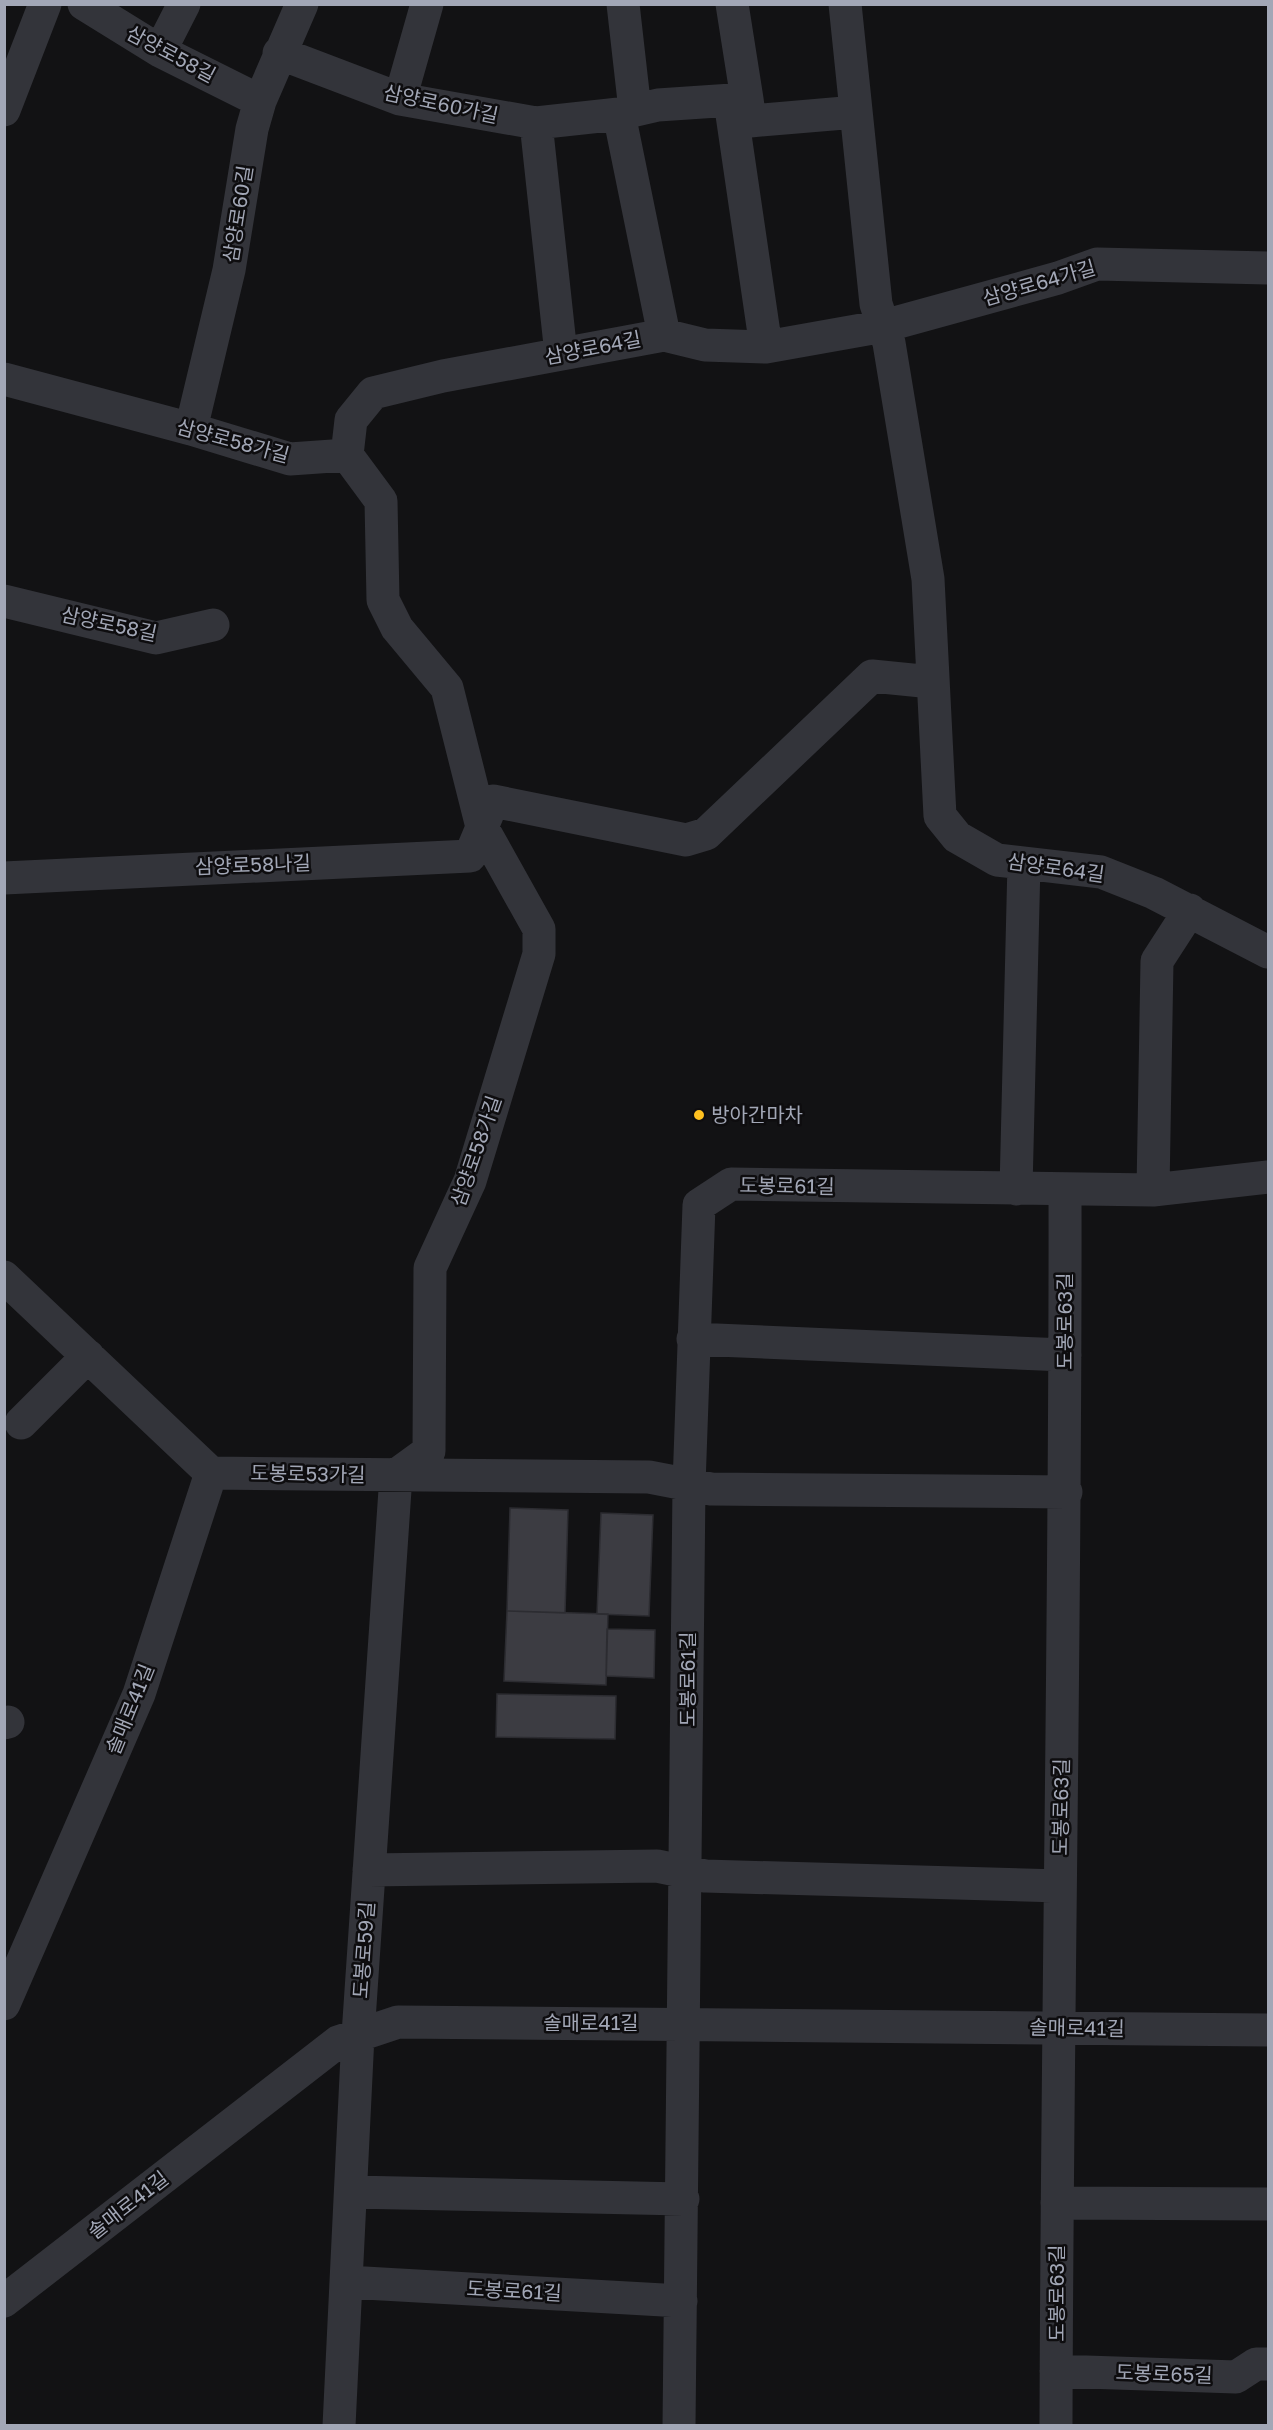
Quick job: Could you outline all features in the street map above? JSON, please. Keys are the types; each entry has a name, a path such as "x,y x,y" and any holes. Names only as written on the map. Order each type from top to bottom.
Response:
{"street":[{"path":"4,110 45,4"},
{"name":"삼양로58길","path":"84,4 160,51 260,101"},
{"path":"160,51 184,4"},
{"name":"삼양로60길","path":"191,429 229,270 252,129 260,101 279,53 302,4"},
{"path":"400,99 428,4"},
{"path":"623,4 627,112 664,334"},
{"path":"732,4 738,100 766,347"},
{"name":"삼양로64길","path":"845,4 876,304 889,343 928,579 940,816 957,837 997,860 1101,872 1190,910 1269,952"},
{"name":"삼양로60가길","path":"279,53 400,99 536,123 627,112 658,105 738,100"},
{"path":"738,100 750,121 856,112"},
{"path":"536,123 561,354"},
{"name":"삼양로64가길","path":"884,326 1058,278 1097,264 1269,268"},
{"name":"삼양로64길","path":"347,455 351,420 373,393 443,376 664,334 705,345 766,347 884,326"},
{"name":"삼양로58가길","path":"4,379 191,429 290,459 347,455 381,501 383,600 397,628 447,688 482,826 539,928 538,954 470,1181 430,1269 429,1451 396,1475"},
{"name":"삼양로58길","path":"4,601 156,638 213,625"},
{"path":"482,826 493,801 686,840 706,834 872,676 932,682"},
{"name":"삼양로58나길","path":"4,878 470,856 482,826"},
{"path":"1016,1189 1024,863"},
{"path":"1153,1190 1157,961 1190,910"},
{"name":"도봉로61길","path":"679,2426 689,1485 699,1205 731,1184 1153,1190 1267,1184"},
{"name":"도봉로63길","path":"1056,2426 1058,2028 1066,1492 1065,1189"},
{"path":"4,1277 211,1473"},
{"path":"693,1339 1065,1355"},
{"path":"21,1423 88,1356"},
{"name":"도봉로53가길","path":"211,1473 649,1477 689,1485"},
{"name":"솔매로41길","path":"4,2004 139,1694 211,1473"},
{"name":"도봉로59길","path":"339,2426 358,2035 396,1475"},
{"path":"689,1485 711,1489 1066,1492"},
{"path":"369,1870 657,1866 705,1876 1060,1886"},
{"name":"솔매로41길","path":"4,2301 338,2042 398,2022 1269,2030"},
{"path":"351,2192 683,2199"},
{"path":"1057,2203 1269,2204"},
{"name":"도봉로61길","path":"347,2282 681,2301"},
{"name":"도봉로65길","path":"1056,2371 1236,2377 1256,2364 1269,2364"}],"building":[{"path":"510,1508 568,1510 565,1613 507,1611"},
{"path":"601,1513 653,1515 649,1616 597,1614"},
{"path":"507,1611 608,1614 606,1685 504,1681"},
{"path":"607,1629 655,1630 654,1678 606,1676"},
{"path":"497,1694 616,1696 615,1739 496,1737"}],"place":[{"name":"방아간마차","path":"699,1115"}]}
